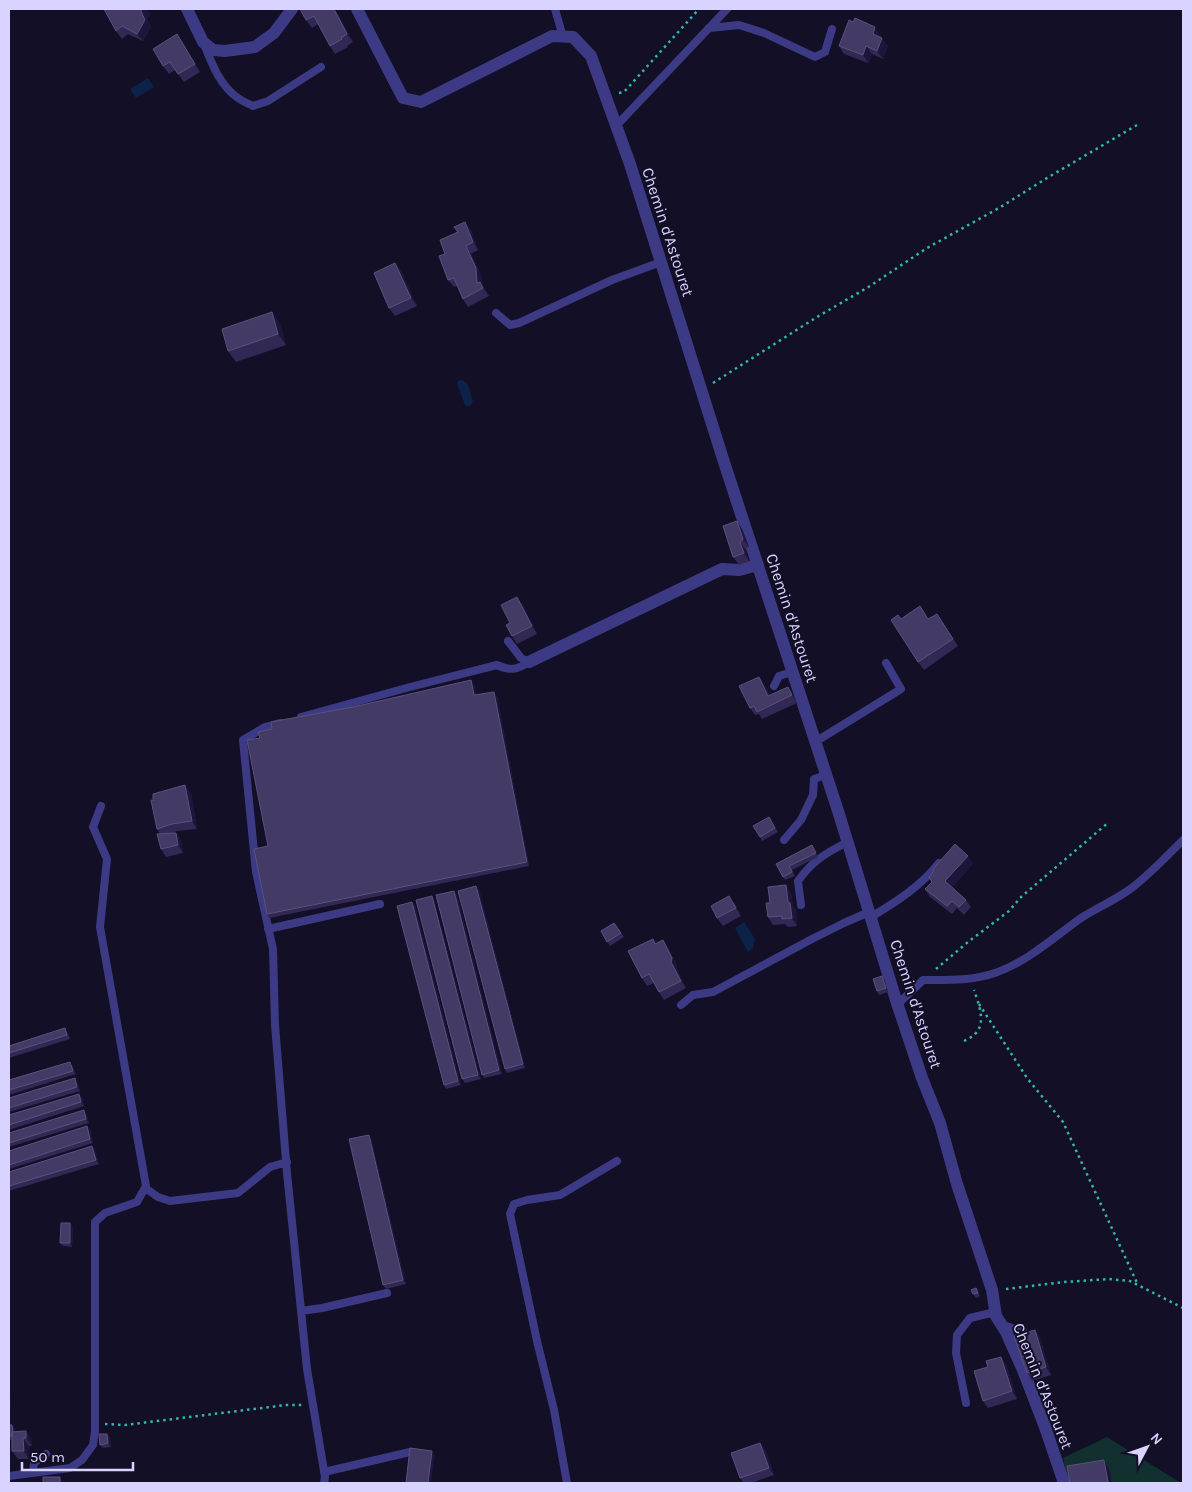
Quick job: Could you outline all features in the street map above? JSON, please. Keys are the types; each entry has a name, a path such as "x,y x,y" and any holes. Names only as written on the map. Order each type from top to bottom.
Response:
{"street":[{"path":"187,9 203,42 213,50 225,51 256,47 274,33 292,9"},
{"path":"357,9 403,98 421,102 552,36 562,37"},
{"name":"Chemin d'Astouret","path":"562,37 572,38 590,56 630,164 701,390 848,842 898,1004 922,1078 940,1123 957,1184 992,1290 996,1316 1006,1332 1022,1370 1045,1427 1064,1483"},
{"path":"529,662 722,569 739,570 758,565"}],"lane":[{"path":"556,9 562,37"},
{"path":"616,126 727,9"},
{"path":"709,28 739,25 764,33 816,56 825,52 832,29"},
{"path":"203,42 212,65 225,86 239,99 253,106 268,101 321,67"},
{"path":"496,313 510,324 519,323 585,292 661,262"},
{"path":"324,1483 324,1472 307,1369 301,1311 275,1025 273,949 256,872 243,740 265,727 410,687 497,665 508,670 522,667 529,662 521,658 508,641"},
{"path":"815,742 901,689 886,663"},
{"path":"774,686 779,676 792,672"},
{"path":"784,840 801,820 813,795 814,779 826,775"},
{"path":"9,1476 70,1468 82,1460 93,1445 95,1424 95,1222 105,1213 137,1202 146,1186 100,927 107,859 93,827 101,806"},
{"path":"898,1004 923,980 969,979 992,974 1024,959 1082,918 1132,888 1183,840"},
{"path":"801,905 798,881 806,869 830,850 848,842"},
{"path":"681,1005 693,996 713,992 844,923 870,915 889,906 928,876 939,863"},
{"path":"268,929 380,904"},
{"path":"567,1483 554,1410 510,1214 514,1204 527,1200 560,1196 617,1160"},
{"path":"145,1188 158,1197 170,1201 238,1193 270,1167 287,1162"},
{"path":"301,1311 388,1293"},
{"path":"966,1403 956,1353 957,1335 970,1318 995,1312"},
{"path":"1001,1324 1024,1332"},
{"path":"324,1472 410,1452"},
{"path":"33,1473 34,1463 46,1454"}],"path":[{"path":"605,95 624,92 699,9"},
{"path":"701,390 870,286 926,248 999,208 1137,125"},
{"path":"923,980 1009,911 1021,897 1109,822"},
{"path":"969,979 979,1004 1027,1078 1063,1122 1138,1285"},
{"path":"964,1041 976,1033 980,1024 979,1004"},
{"path":"992,1290 1109,1279 1130,1281 1183,1308"},
{"path":"95,1424 124,1425 276,1406 312,1404"}],"green space":[{"path":"1107,1437 1181,1483 1069,1483 1063,1458"}],"water":[{"path":"148,78 154,87 136,98 130,89"},
{"path":"460,380 466,383 469,388 473,401 470,406 465,405 457,384"},
{"path":"744,922 755,939 753,948 748,952 735,928"}],"building":[{"path":"104,9 143,9 141,11 145,20 137,34 122,26 116,31"},
{"path":"300,9 334,9 347,34 330,46 314,16 306,20"},
{"path":"855,18 875,27 873,34 882,38 877,51 866,46 863,55 839,46 849,20 853,22"},
{"path":"177,34 195,64 178,74 170,62 163,66 153,49"},
{"path":"465,222 473,242 466,246 476,268 477,283 480,282 483,288 463,299 454,278 448,280 439,256 445,254 440,240 458,232 454,227"},
{"path":"395,263 411,298 389,308 374,273"},
{"path":"272,312 278,334 228,351 222,329"},
{"path":"737,521 743,539 740,542 744,553 733,557 723,526"},
{"path":"517,597 532,626 512,636 506,625 510,623 501,605"},
{"path":"920,606 928,619 937,614 953,639 918,662 891,620 898,615 901,619"},
{"path":"759,677 768,696 788,687 792,695 757,712 754,706 750,708 739,686"},
{"path":"471,680 474,695 494,692 527,862 267,914 254,849 268,846 247,740 260,738 258,732 272,729 271,722 353,707"},
{"path":"185,785 192,821 172,824 157,829 151,800 153,801 153,794"},
{"path":"769,817 775,828 760,837 753,826"},
{"path":"176,833 178,845 161,849 157,834"},
{"path":"955,844 968,856 945,881 966,900 959,907 952,901 947,906 925,889 932,882 929,877 934,871 933,869"},
{"path":"812,845 816,853 789,866 792,872 783,877 776,864"},
{"path":"786,885 792,918 782,919 782,916 768,917 766,903 770,903 768,887"},
{"path":"476,886 523,1064 505,1069 458,891"},
{"path":"454,891 499,1070 482,1075 436,895"},
{"path":"432,896 478,1075 462,1079 416,900"},
{"path":"729,896 736,908 717,918 711,906"},
{"path":"412,902 458,1081 444,1085 397,906"},
{"path":"614,923 621,933 607,942 601,931"},
{"path":"653,939 655,944 663,940 672,958 671,962 681,981 659,992 649,974 642,978 628,951"},
{"path":"882,976 886,988 877,991 873,979"},
{"path":"65,1028 67,1035 9,1053 9,1046"},
{"path":"70,1062 73,1071 9,1090 9,1080"},
{"path":"75,1078 77,1087 9,1108 9,1098"},
{"path":"79,1094 81,1102 9,1125 9,1115"},
{"path":"84,1110 86,1119 9,1143 9,1133"},
{"path":"87,1126 90,1139 9,1165 9,1151"},
{"path":"369,1135 403,1280 383,1285 349,1139"},
{"path":"92,1146 96,1160 9,1186 9,1172"},
{"path":"61,1223 70,1223 70,1243 60,1243"},
{"path":"976,1288 978,1293 973,1294 971,1290"},
{"path":"1035,1330 1046,1367 1027,1373 1014,1336"},
{"path":"1001,1357 1012,1391 983,1401 974,1371 988,1367 986,1361"},
{"path":"9,1425 12,1425 12,1436 9,1436"},
{"path":"26,1431 26,1438 23,1438 24,1451 12,1451 12,1432"},
{"path":"99,1434 107,1434 108,1443 100,1445"},
{"path":"760,1443 769,1468 740,1478 731,1453"},
{"path":"410,1448 432,1451 428,1483 406,1483"},
{"path":"1104,1460 1108,1482 1070,1483 1067,1466"},
{"path":"43,1477 60,1477 60,1483 43,1483"}]}
